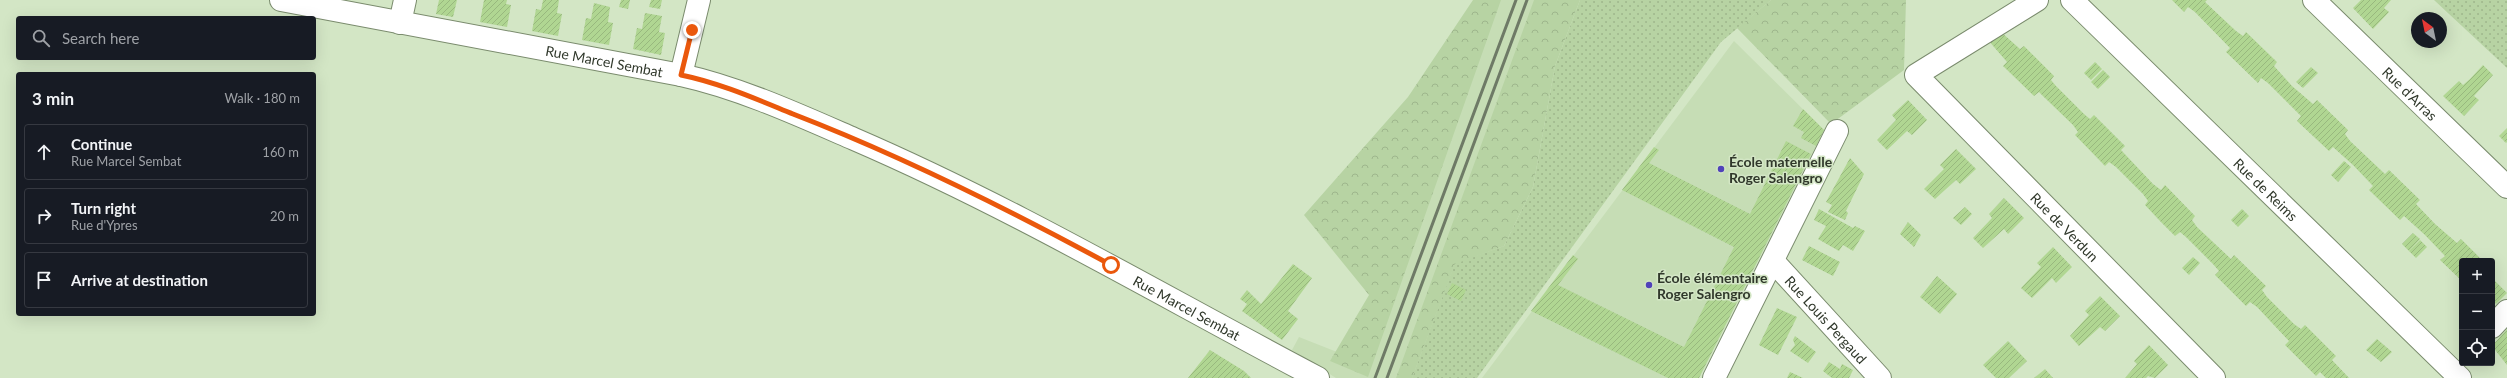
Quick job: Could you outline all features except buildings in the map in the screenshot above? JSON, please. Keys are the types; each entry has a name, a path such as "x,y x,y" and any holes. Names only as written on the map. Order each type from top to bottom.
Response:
{"street":[{"name":"Rue Marcel Sembat","path":"281,0 681,75 718,85 821,124 948,181 1073,245 1318,378"},
{"path":"400,22 405,0"},
{"path":"681,75 699,0"},
{"name":"Rue de Verdun","path":"2037,0 1916,75 2214,378"},
{"name":"Rue de Reims","path":"2072,0 2458,368"},
{"name":"Rue d'Arras","path":"2314,0 2507,187"},
{"path":"1714,378 1837,131"},
{"name":"Rue Louis Pergaud","path":"1773,261 1880,378"},
{"path":"2495,324 2507,311"}],"shaded area":[{"path":"1485,0 1560,0 1478,236 1418,378 1336,378 1292,350 1299,337 1337,352 1349,362"},
{"path":"1734,41 1824,130 1699,378 1482,378"}],"green space":[{"path":"1473,0 1501,0 1368,377 1330,361 1369,295 1304,215 1408,97"},
{"path":"1534,0 1580,0 1555,66 1533,187 1504,246 1455,264 1412,378 1396,378"},
{"path":"1580,0 1771,0 1721,42 1477,378 1412,378 1455,263 1504,246 1533,187 1555,66"},
{"path":"1771,0 1906,0 1904,70 1831,124 1737,28"},
{"path":"2434,0 2507,0 2507,68 2447,12"}],"railway":[{"path":"1375,378 1516,0"},
{"path":"1387,378 1527,0"}],"place":[{"name":"École maternelle Roger Salengro","path":"1721,169"},
{"name":"École élémentaire Roger Salengro","path":"1649,285"}],"route":[{"path":"692,30 681,75 707,81 821,124 871,146 948,181 1111,265"}]}
